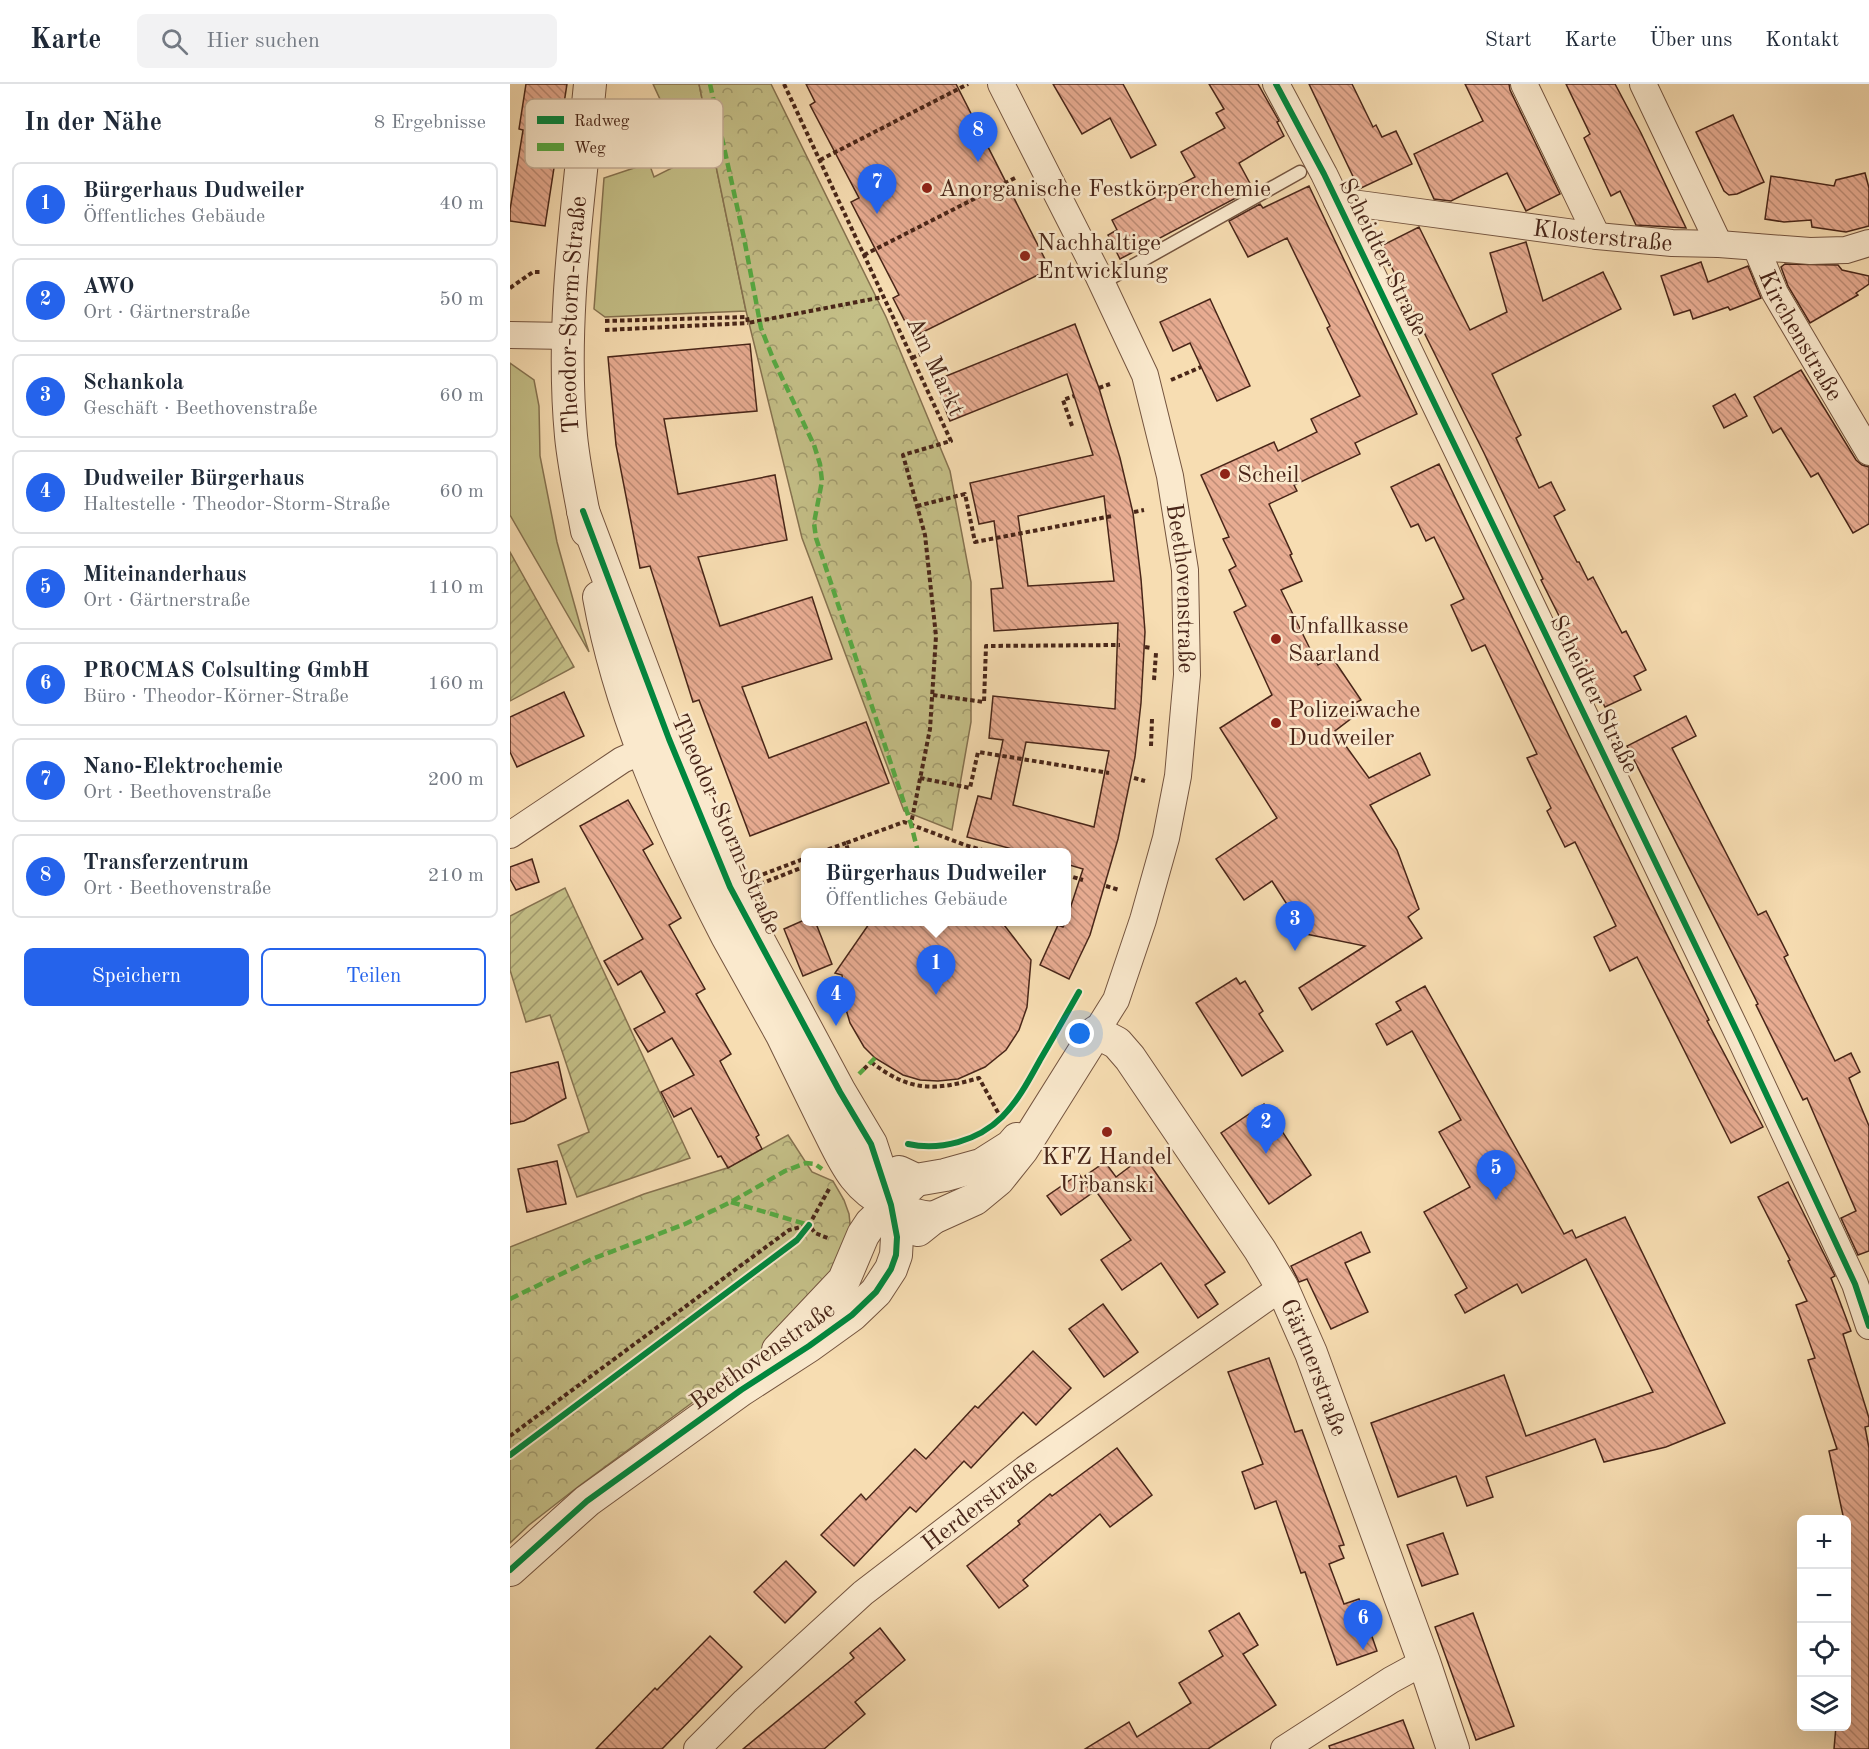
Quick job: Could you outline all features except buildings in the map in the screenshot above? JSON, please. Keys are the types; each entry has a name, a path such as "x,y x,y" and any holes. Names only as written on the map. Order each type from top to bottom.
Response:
{"street":[{"name":"Theodor-Storm-Straße","path":"588,99 590,84"},
{"name":"Beethovenstraße","path":"896,1255 920,1228 933,1218 975,1199 998,1180 1022,1150 1116,1000 1154,886 1178,776 1187,675 1185,570 1170,476 1145,375 1102,283 1001,84"},
{"name":"Scheidter Straße","path":"1276,84 1337,201 1740,1038 1862,1281 1869,1326"},
{"path":"1524,84 1597,236"},
{"path":"1644,84 1719,244"},
{"name":"Theodor-Storm-Straße","path":"581,168 570,274 568,336 571,436 607,640 656,745 749,924 840,1092 871,1144 891,1205"},
{"name":"Klosterstraße","path":"1337,201 1597,236 1671,243 1810,251 1845,250 1869,243"},
{"name":"Kirchenstraße","path":"1756,247 1775,293 1869,452"},
{"path":"510,336 568,336"},
{"name":"Theodor-Storm-Straße","path":"656,745 680,838 719,920 777,1027 835,1168"},
{"path":"510,835 607,769 656,745"},
{"name":"Gärtnerstraße","path":"1096,1032 1117,1043 1131,1058 1260,1250 1282,1287 1311,1353 1424,1662 1453,1749"},
{"name":"Beethovenstraße","path":"849,1238 871,1223 916,1180 981,1165 1011,1146 1050,1102"},
{"path":"871,1144 901,1174 916,1180"},
{"path":"835,1168 856,1178 891,1205 907,1213 933,1218"},
{"name":"Beethovenstraße","path":"835,1168 864,1215 849,1238"},
{"name":"Beethovenstraße","path":"510,1570 588,1501 741,1390 852,1315 876,1292 891,1269 896,1255 897,1237 891,1205"},
{"name":"Beethovenstraße","path":"741,1390 844,1280 856,1256 849,1238"},
{"name":"Herderstraße","path":"697,1749 745,1701 863,1593 1025,1469 1282,1287"},
{"path":"1284,1749 1391,1680 1424,1662"}],"lane":[{"path":"1102,283 1300,172"}],"path":[{"path":"820,160 968,84"},
{"path":"864,255 1015,178"},
{"path":"510,288 533,272 549,273"},
{"path":"605,330 748,323 884,297"},
{"path":"605,321 747,317 748,323"},
{"path":"912,358 921,354"},
{"path":"1163,383 1201,367"},
{"path":"1099,388 1110,384"},
{"path":"1072,426 1063,400 1074,396"},
{"path":"918,506 965,494 975,542 1112,516"},
{"path":"1134,512 1144,510"},
{"path":"933,695 984,702 986,646 1120,645"},
{"path":"1145,647 1151,648"},
{"path":"1154,680 1156,653"},
{"path":"1151,746 1152,719"},
{"path":"920,778 970,788 978,752 1109,773"},
{"path":"1134,778 1145,781"},
{"path":"832,848 904,822 973,848"},
{"path":"846,843 847,848"},
{"path":"801,860 755,877 758,884 801,868"},
{"path":"1071,876 1083,880"},
{"path":"1106,886 1119,890"},
{"path":"864,1069 870,1063 886,1073 919,1087 949,1087 979,1078 1001,1118"},
{"path":"803,1232 830,1188 835,1168"},
{"path":"809,1225 815,1233 849,1238"},
{"path":"510,1437 789,1230 809,1225"}],"green space":[{"path":"653,84 699,84 702,99 660,99"},
{"path":"699,84 771,84 886,317 950,471 971,582 971,722 952,830 904,811 802,538 746,311 716,168 723,168 723,99 702,99"},
{"path":"634,168 651,168 654,177 672,168 716,168 746,311 605,317 594,309 604,178"},
{"path":"510,363 534,380 539,406 540,456 557,542 589,652 510,515"},
{"path":"510,552 574,667 510,701"},
{"path":"565,888 690,1158 577,1197 558,1145 589,1132 550,1015 526,1022 510,970 510,916"},
{"path":"788,1135 812,1172 833,1181 844,1200 849,1214 851,1233 846,1254 790,1325 761,1352 579,1486 510,1543 510,1247 644,1194 727,1168"}],"marked path":[{"path":"710,84 713,99"},
{"path":"723,143 761,328 814,445 820,464 822,481 814,523 816,538 917,848"},
{"path":"869,1064 875,1058"},
{"path":"859,1074 864,1069"},
{"path":"510,1299 592,1259 685,1224 731,1202 785,1171 806,1163 815,1164 822,1169"},
{"path":"731,1202 809,1225"}],"cycle path":[{"path":"1276,84 1324,174 1740,1038 1855,1284 1869,1326"},
{"path":"510,1570 587,1501 741,1390 852,1315 876,1292 891,1269 896,1255 897,1237 891,1205 871,1144 840,1092 730,887 669,739 583,511"},
{"path":"908,1144 933,1146 958,1142 982,1132 1002,1117 1023,1090 1079,992"},
{"path":"510,1455 797,1240 809,1225"}],"place":[{"name":"Transferzentrum","path":"978,162"},
{"name":"Anorganische Festkörperchemie","path":"927,188"},
{"name":"Nano-Elektrochemie","path":"877,214"},
{"name":"Nachhaltige Entwicklung","path":"1025,256"},
{"name":"Scheil","path":"1225,474"},
{"name":"Unfallkasse Saarland","path":"1276,639"},
{"name":"Polizeiwache Dudweiler","path":"1276,723"},
{"name":"Schankola","path":"1295,951"},
{"name":"Bürgerhaus Dudweiler","path":"936,995"},
{"name":"Dudweiler Bürgerhaus","path":"836,1026"},
{"name":"KFZ Handel Urbanski","path":"1107,1132"},
{"name":"AWO","path":"1266,1154"},
{"name":"Miteinanderhaus","path":"1496,1200"},
{"name":"PROCMAS Colsulting GmbH","path":"1363,1650"}]}
